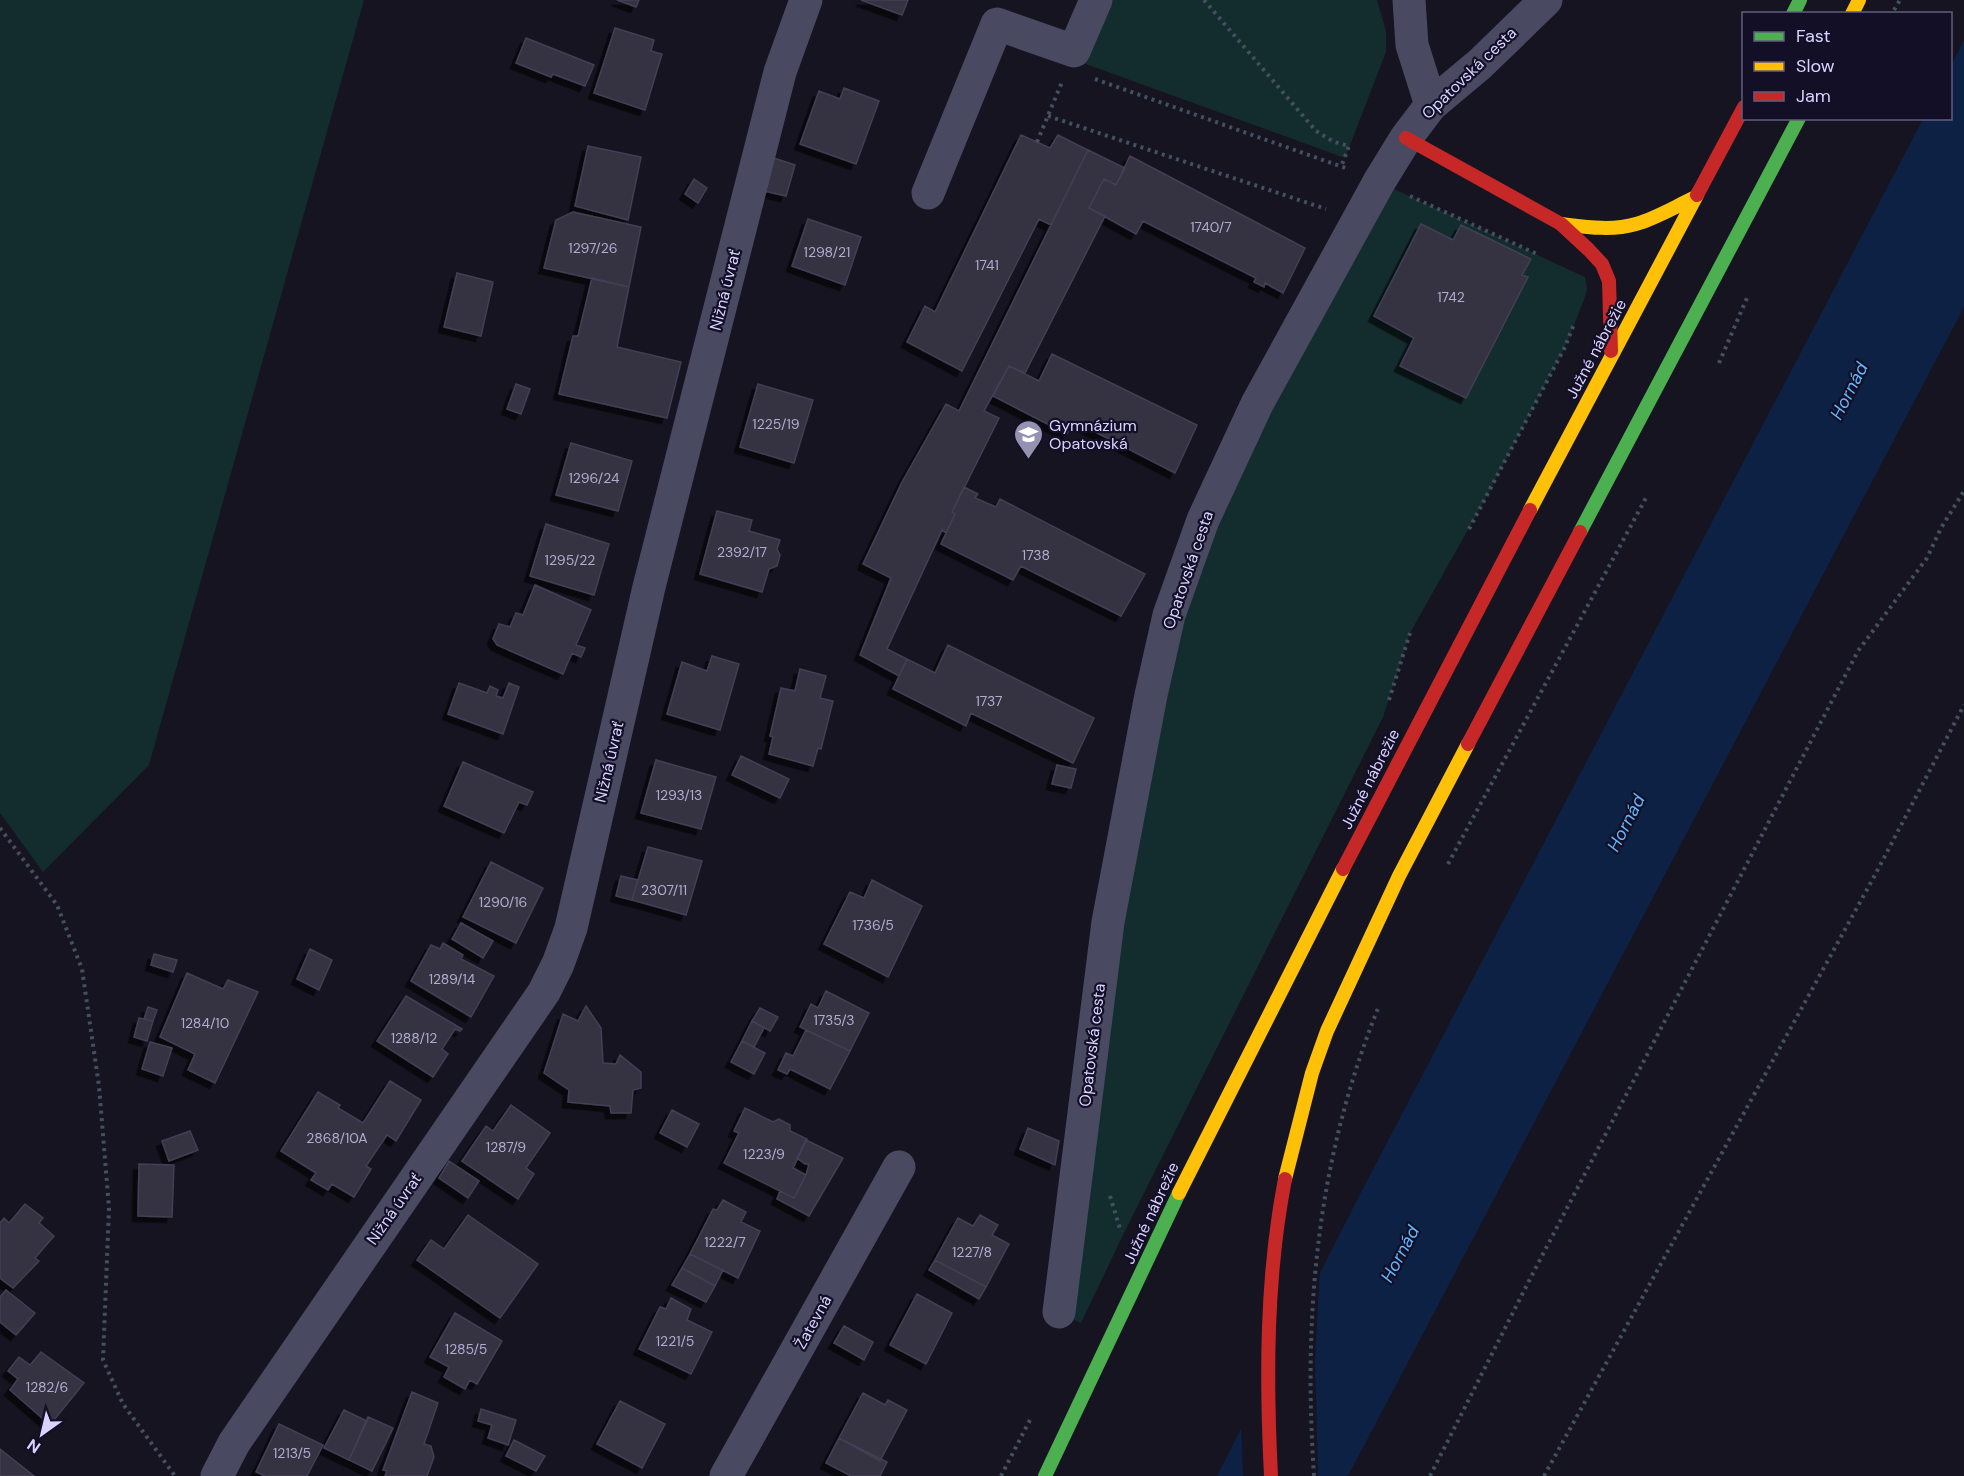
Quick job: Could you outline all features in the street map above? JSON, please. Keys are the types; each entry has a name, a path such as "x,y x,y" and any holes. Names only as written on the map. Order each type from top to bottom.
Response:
{"highway":[{"name":"Južné nábrežie","path":"1045,1476 1198,1152 1438,683 1742,109"},
{"path":"1271,1476 1267,1395 1269,1290 1283,1183 1317,1056 1344,992 1399,876 1798,120"},
{"path":"1407,138 1561,224 1602,264 1609,281 1611,356"},
{"path":"1561,224 1605,228 1626,226 1643,222 1696,197"}],"street":[{"name":"Nižná úvrať","path":"217,1476 234,1443 544,992 558,964 571,928 649,586 780,72 806,0"},
{"path":"928,193 997,24 1070,60 1096,0"},
{"path":"1409,0 1412,45 1431,105"},
{"name":"Opatovská cesta","path":"1059,1312 1108,922 1151,695 1169,615 1203,520 1257,404 1378,182 1407,138 1431,105 1480,64 1546,0"},
{"name":"Žatevná","path":"726,1476 899,1167"}],"path":[{"path":"1037,142 1070,60 1341,167 1349,146 1334,142 1316,130 1204,0"},
{"path":"1048,116 1323,208"},
{"path":"1416,198 1534,252"},
{"path":"1469,529 1565,347 1576,319"},
{"path":"1430,1476 1531,1277 1858,651 1927,558 1941,528 1964,492"},
{"path":"1444,873 1647,496"},
{"path":"1544,1476 1875,875 1964,705"},
{"path":"0,828 57,905 82,969 99,1086 109,1208 104,1360 123,1404 175,1476"},
{"path":"1314,1476 1311,1397 1312,1308 1320,1221 1338,1134 1354,1075 1383,996"}],"green space":[{"path":"0,0 364,0 149,765 43,872 0,813"},
{"path":"1109,0 1377,0 1386,31 1386,52 1345,158 1083,63"},
{"path":"1379,182 1585,277 1587,289 1565,347 1483,503 1410,633 1383,717 1081,1323 1059,1312 1169,615"}],"water":[{"name":"Hornád","path":"1964,40 1964,307 1348,1476 1217,1476 1358,1198 1922,120 1952,120 1952,64"}],"pier":[{"path":"1320,1268 1315,1362 1318,1476 1243,1476 1241,1422"}],"building":[{"path":"617,0 639,0 636,7"},
{"path":"861,0 908,0 902,15"},
{"path":"615,28 654,40 651,51 662,54 645,110 594,93"},
{"path":"526,38 594,65 585,86 553,74 551,77 516,63"},
{"path":"844,88 879,101 856,164 800,144 819,91 840,99"},
{"path":"1021,135 1050,148 1058,135 1088,150 1051,225 1039,219 962,371 907,342 925,306 935,312"},
{"path":"588,146 641,157 628,220 575,206"},
{"path":"1088,150 1125,168 1116,185 1104,179 1089,208 1105,216 1025,373 1009,366 984,411 999,418 952,512 955,514 946,533 942,530 887,649 907,659 899,676 860,655 891,578 863,564 902,482 946,404 959,411"},
{"path":"1130,156 1305,248 1283,293 1265,283 1264,287 1254,282 1256,278 1143,221 1136,234 1089,208 1104,179 1116,185"},
{"path":"771,157 795,165 786,196 764,191"},
{"path":"694,179 707,188 698,203 685,194"},
{"path":"573,212 641,227 629,287 544,268 556,220"},
{"path":"808,219 861,237 845,285 792,266"},
{"path":"1421,224 1453,240 1461,225 1531,259 1522,275 1528,277 1466,398 1400,366 1414,338 1374,316"},
{"path":"457,273 493,282 481,336 444,327"},
{"path":"592,278 629,287 617,347 681,362 667,418 559,394 573,336 578,336"},
{"path":"1052,354 1197,425 1175,473 1074,421 1067,434 993,396 1009,366 1039,381"},
{"path":"516,384 530,389 521,414 507,409"},
{"path":"758,384 813,400 794,463 740,447"},
{"path":"571,443 632,461 618,511 556,495"},
{"path":"964,487 978,494 975,498 996,507 1000,499 1145,574 1121,616 1021,566 1013,580 941,544"},
{"path":"717,511 752,520 749,531 780,540 777,549 780,555 777,566 769,569 762,592 700,574"},
{"path":"546,524 609,544 594,595 530,576"},
{"path":"535,585 591,610 576,645 585,648 581,657 572,653 563,674 497,645 493,639 499,624 510,627 516,613 523,615"},
{"path":"948,645 1094,718 1073,763 971,713 966,726 893,689 907,659 935,673"},
{"path":"712,656 739,664 720,730 667,714 682,662 707,671"},
{"path":"800,669 826,676 820,698 833,701 821,749 818,748 813,766 769,754 773,737 770,736 781,688 795,691"},
{"path":"459,683 487,693 490,686 498,690 496,696 503,698 509,683 519,687 503,734 448,714"},
{"path":"741,756 789,779 780,798 732,775"},
{"path":"656,760 716,777 701,829 641,813"},
{"path":"463,762 533,792 527,805 519,802 504,833 444,806"},
{"path":"1057,765 1076,769 1071,788 1052,784"},
{"path":"648,847 702,861 686,915 632,900"},
{"path":"491,862 543,888 516,943 463,917"},
{"path":"621,876 638,880 632,900 616,896"},
{"path":"872,880 922,906 888,977 824,944 850,892 864,898"},
{"path":"461,923 493,941 483,958 452,939"},
{"path":"443,943 463,955 461,959 494,976 471,1017 411,981 431,945 440,949"},
{"path":"310,949 332,960 319,990 297,979"},
{"path":"154,954 177,960 173,972 151,965"},
{"path":"187,973 223,989 228,980 258,992 215,1083 188,1070 195,1054 160,1037"},
{"path":"826,991 869,1013 850,1051 800,1027 811,1004 818,1008"},
{"path":"406,996 462,1029 460,1031 455,1029 442,1049 448,1054 433,1077 377,1041"},
{"path":"586,1006 601,1028 603,1063 616,1064 620,1055 641,1072 641,1088 633,1090 631,1113 611,1113 610,1106 568,1102 569,1090 544,1073 563,1014 578,1021"},
{"path":"148,1007 157,1010 153,1021 144,1019"},
{"path":"760,1008 778,1017 770,1031 752,1021"},
{"path":"139,1018 153,1021 147,1041 134,1037"},
{"path":"752,1021 764,1028 754,1047 742,1041"},
{"path":"806,1030 850,1051 830,1089 790,1069 787,1074 778,1070 786,1053 793,1056"},
{"path":"742,1041 765,1053 754,1074 731,1062"},
{"path":"150,1042 172,1048 163,1076 142,1069"},
{"path":"390,1081 421,1100 396,1141 387,1135 366,1166 371,1169 354,1197 332,1184 328,1190 311,1180 316,1173 281,1151 318,1092 340,1105 338,1108 363,1123"},
{"path":"511,1105 550,1133 526,1168 534,1174 518,1199 462,1161 486,1126 493,1131"},
{"path":"745,1108 773,1122 779,1119 790,1125 790,1131 807,1139 793,1168 806,1175 794,1198 724,1163 739,1133 734,1131"},
{"path":"672,1110 699,1124 687,1147 660,1133"},
{"path":"1028,1128 1059,1141 1055,1165 1020,1149"},
{"path":"190,1131 198,1150 169,1161 162,1141"},
{"path":"806,1140 843,1158 809,1216 777,1199 780,1191 794,1198 806,1175 809,1164 797,1158"},
{"path":"449,1161 479,1181 468,1198 439,1178"},
{"path":"139,1164 174,1165 172,1217 138,1216"},
{"path":"723,1200 746,1212 741,1222 760,1231 738,1278 690,1254 713,1209 717,1210"},
{"path":"25,1204 43,1218 39,1223 54,1236 35,1258 39,1261 13,1288 0,1278 0,1223 4,1218 9,1223"},
{"path":"468,1215 538,1264 500,1318 417,1260 431,1240 444,1249"},
{"path":"980,1215 998,1225 992,1235 1009,1244 986,1287 935,1260 958,1218 973,1226"},
{"path":"690,1254 723,1270 715,1286 682,1268"},
{"path":"935,1260 986,1287 979,1299 929,1270"},
{"path":"682,1268 715,1286 706,1302 672,1285"},
{"path":"6,1290 35,1313 16,1335 0,1322 0,1297"},
{"path":"917,1294 952,1313 926,1364 890,1345"},
{"path":"671,1298 691,1309 687,1320 712,1332 691,1374 639,1349 660,1307 666,1309"},
{"path":"455,1313 502,1341 477,1384 470,1380 465,1389 444,1377 449,1367 430,1357"},
{"path":"844,1326 873,1342 864,1360 834,1343"},
{"path":"41,1352 84,1383 50,1425 10,1390 18,1379 8,1371 19,1357 30,1365"},
{"path":"412,1392 438,1403 424,1444 431,1446 434,1457 427,1476 385,1476 387,1471 383,1470"},
{"path":"863,1393 885,1405 888,1400 907,1410 880,1461 839,1438"},
{"path":"620,1401 665,1424 642,1468 597,1444"},
{"path":"481,1409 516,1420 508,1445 488,1438 492,1425 478,1421"},
{"path":"344,1410 367,1421 349,1460 324,1448"},
{"path":"368,1417 393,1428 372,1471 349,1460"},
{"path":"279,1424 323,1445 307,1476 265,1476 256,1472"},
{"path":"839,1438 887,1462 880,1476 851,1476 826,1463"},
{"path":"514,1440 545,1456 536,1471 506,1456"},
{"path":"0,1449 34,1476 0,1476"}],"traffic: fast":[{"path":"1794,12 1800,0"},
{"path":"1580,532 1798,120"},
{"path":"1045,1476 1179,1193"}],"traffic: slow":[{"path":"1853,12 1859,0"},
{"path":"1530,510 1697,195"},
{"path":"1561,224 1599,228 1627,226 1651,219 1696,197"},
{"path":"1285,1179 1312,1073 1327,1031 1399,876 1468,744"},
{"path":"1179,1193 1343,869"}],"traffic: jam":[{"path":"1697,195 1742,111"},
{"path":"1406,138 1561,224 1589,250 1602,264 1609,281 1611,351"},
{"path":"1343,869 1530,510"},
{"path":"1468,744 1580,532"},
{"path":"1271,1476 1268,1402 1269,1327 1274,1253 1285,1179"}],"place":[{"name":"Gymnázium Opatovská","path":"1028,460"}]}
